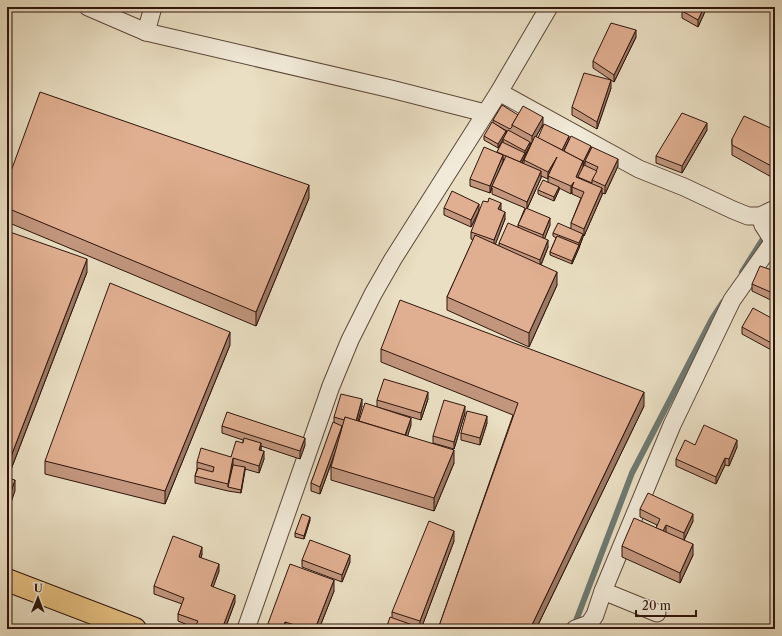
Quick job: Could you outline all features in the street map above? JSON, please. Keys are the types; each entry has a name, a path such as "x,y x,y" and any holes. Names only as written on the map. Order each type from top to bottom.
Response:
{"main road":[{"path":"7,580 135,629"}],"street":[{"path":"88,7 146,32 391,89 484,113"},
{"path":"146,32 153,7"},
{"path":"246,629 331,386 350,340 373,294 393,260 484,113 499,92 549,7"},
{"path":"499,92 638,170 748,216 768,222 771,245 764,257 732,300 675,418 603,591 595,615 589,624 578,628"},
{"path":"603,591 657,613"}],"building":[{"path":"684,7 704,7 698,20 682,11"},
{"path":"611,23 636,30 614,75 593,61"},
{"path":"584,73 611,80 597,122 572,107"},
{"path":"40,92 309,185 256,312 7,208 7,182"},
{"path":"502,105 518,115 510,129 493,120"},
{"path":"523,106 543,117 532,136 512,125"},
{"path":"682,113 707,123 682,166 656,156"},
{"path":"744,116 775,130 775,168 732,145 732,139"},
{"path":"492,122 506,131 498,144 484,136"},
{"path":"544,124 569,136 562,150 538,138"},
{"path":"508,130 530,142 525,151 503,139"},
{"path":"535,136 583,161 576,177 602,188 584,229 571,223 584,192 572,187 574,182 571,186 548,176 557,157 548,172 524,160"},
{"path":"571,136 591,146 583,162 564,151"},
{"path":"502,142 525,153 520,162 497,152"},
{"path":"484,147 503,155 490,186 470,179"},
{"path":"592,147 618,159 605,186 592,180 598,167 585,161"},
{"path":"506,156 541,171 527,202 492,186"},
{"path":"584,165 597,171 592,183 578,177"},
{"path":"543,180 559,187 554,197 538,190"},
{"path":"452,191 479,204 471,220 444,208"},
{"path":"489,198 501,203 498,209 505,212 494,240 471,232 483,201 488,202"},
{"path":"526,208 550,218 543,235 518,225"},
{"path":"508,223 548,240 540,260 499,243"},
{"path":"558,223 583,234 579,243 553,233"},
{"path":"7,231 87,259 10,459 7,456"},
{"path":"475,235 557,272 529,333 447,297"},
{"path":"557,236 579,245 572,261 550,252"},
{"path":"760,266 775,271 775,294 752,284"},
{"path":"110,283 230,332 165,491 45,461"},
{"path":"400,300 644,392 530,629 438,629 518,403 381,349"},
{"path":"753,308 775,320 775,345 742,327"},
{"path":"384,379 428,392 421,413 377,400"},
{"path":"341,394 362,399 356,421 345,417 344,420 334,417"},
{"path":"444,400 465,406 454,442 433,436"},
{"path":"365,403 411,418 405,435 359,421"},
{"path":"467,411 487,416 480,438 461,433"},
{"path":"227,412 305,438 300,451 222,426"},
{"path":"345,417 454,450 434,498 331,467"},
{"path":"333,422 342,426 320,487 311,483"},
{"path":"704,425 737,440 729,459 725,458 716,477 676,459 685,440 695,445"},
{"path":"244,438 261,443 259,450 264,451 259,466 233,458 228,484 195,476 198,468 213,472 214,467 197,462 201,448 231,457 236,441 243,443"},
{"path":"233,465 245,467 241,490 228,487"},
{"path":"7,478 15,480 7,503"},
{"path":"648,493 693,514 684,533 666,525 663,531 656,528 660,519 640,509"},
{"path":"302,514 310,517 304,536 295,533"},
{"path":"634,518 693,544 680,573 622,546"},
{"path":"429,521 454,531 420,621 392,612"},
{"path":"173,536 202,547 199,557 219,564 211,586 235,595 222,629 200,629 195,627 198,621 178,614 184,598 154,586"},
{"path":"310,540 350,555 342,575 302,560"},
{"path":"290,564 334,580 315,629 297,629 298,626 285,622 283,629 266,629"},
{"path":"390,617 418,627 417,629 386,629"},
{"path":"7,624 20,629 7,629"}],"waterway":[{"path":"742,272 766,234 775,227"},
{"path":"574,626 632,473 712,319 723,302"}]}
